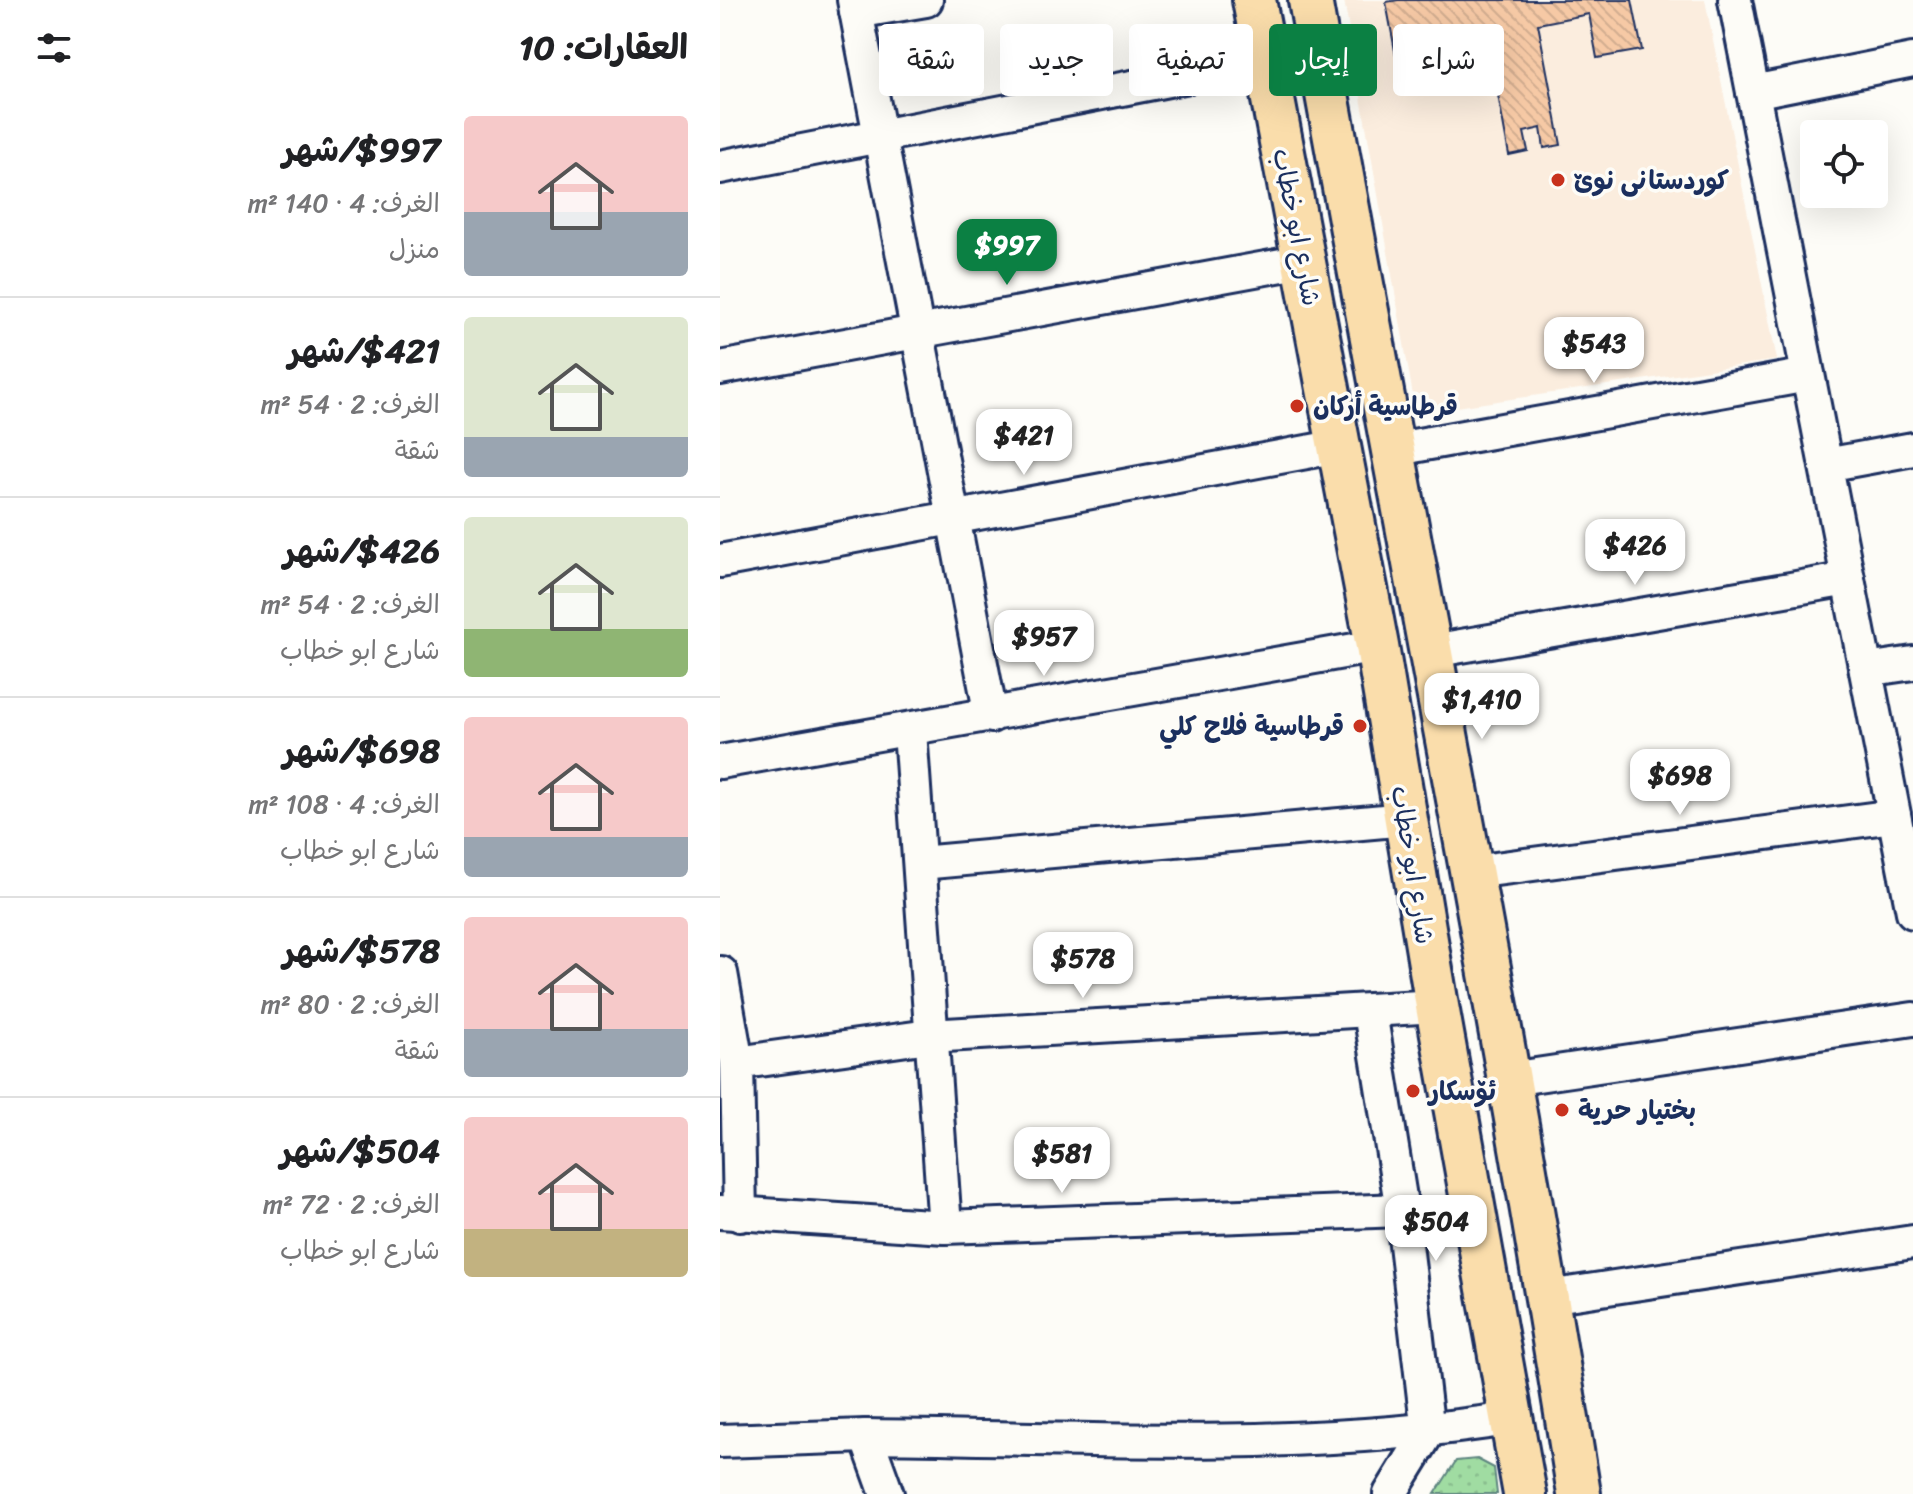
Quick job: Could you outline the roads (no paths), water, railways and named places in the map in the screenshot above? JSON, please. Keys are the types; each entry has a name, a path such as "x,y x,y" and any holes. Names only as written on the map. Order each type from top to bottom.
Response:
{"main road":[{"name":"شارع ابو خطاب","path":"1254,0 1377,646 1437,1006 1514,1418 1525,1494"},
{"name":"شارع ابو خطاب","path":"1310,0 1391,450 1473,872 1548,1297 1579,1494"}],"street":[{"path":"926,0 855,6 991,716"},
{"path":"1735,0 1912,900"},
{"path":"1753,92 1913,60"},
{"path":"720,167 1266,61"},
{"path":"720,368 1304,261"},
{"path":"1391,450 1808,375"},
{"path":"720,561 1339,446"},
{"path":"1826,465 1913,449"},
{"path":"1432,651 1848,579"},
{"path":"720,762 910,731 1377,646"},
{"path":"1866,670 1913,663"},
{"path":"910,731 929,1036 945,1227"},
{"path":"1473,872 1894,816"},
{"path":"920,863 1406,819"},
{"path":"721,973 737,1063 730,1214 945,1227 1402,1210"},
{"path":"737,1063 929,1036 1437,1006"},
{"path":"1370,1012 1402,1210 1428,1432 1390,1494"},
{"path":"1510,1079 1913,1019"},
{"path":"1548,1297 1913,1242"},
{"path":"720,1441 866,1436 1306,1440 1428,1432 1514,1418"},
{"path":"866,1436 887,1494"}],"place":[{"name":"کوردستانی نوێ","path":"1558,180"},
{"name":"قرطاسية أركان","path":"1297,406"},
{"name":"قرطاسية فلاح كلي","path":"1360,726"},
{"name":"ئۆسکار","path":"1413,1091"},
{"name":"بختيار حرية","path":"1562,1110"}]}
